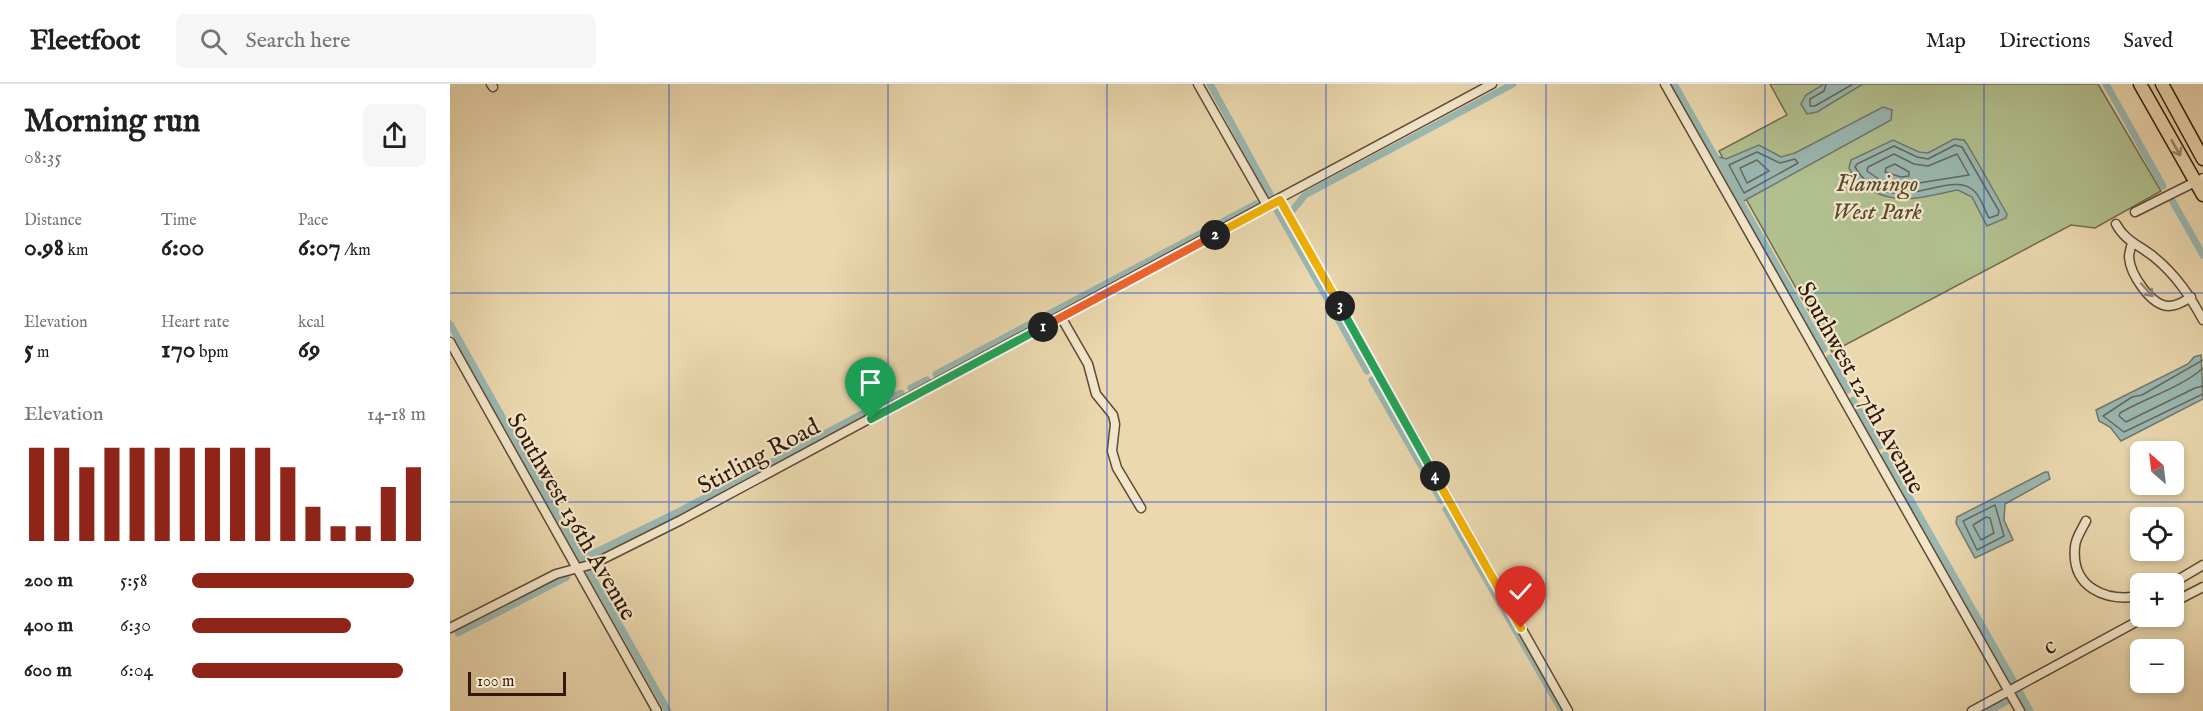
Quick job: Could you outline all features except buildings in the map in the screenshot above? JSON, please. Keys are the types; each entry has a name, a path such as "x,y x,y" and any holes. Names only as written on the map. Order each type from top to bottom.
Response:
{"highway":[{"path":"2140,84 2197,179 2203,195"},
{"path":"2162,84 2203,159"}],"street":[{"path":"1198,84 1268,207"},
{"name":"Stirling Road","path":"450,628 556,574 578,566 593,564 681,520 1268,207 1492,84"},
{"name":"Southwest 127th Avenue","path":"1665,84 2020,711"},
{"path":"2139,210 2197,179"},
{"path":"1280,200 1568,711"},
{"path":"2116,224 2123,237 2154,257 2180,282 2203,320"},
{"path":"2132,243 2129,257 2133,271 2149,294 2161,304 2169,306 2191,297"},
{"path":"1061,317 1088,364 1096,394 1113,415 1115,424 1112,451 1114,459 1141,508"},
{"name":"Southwest 136th Avenue","path":"450,342 578,566 657,711"},
{"path":"2086,521 2074,546 2079,573 2093,591 2112,598 2130,597"},
{"path":"2184,576 2203,565"},
{"path":"2184,597 2203,587"},
{"name":"c","path":"1972,711 2130,625"}],"green space":[{"name":"Flamingo West Park","path":"1770,84 2098,84 2161,191 2095,228 2071,225 1832,352 1719,151 1787,115"}],"water":[{"path":"1824,84 1863,84 1817,112 1807,114 1801,104 1806,95"},
{"path":"1883,107 1892,110 1891,120 1742,202 1716,156 1726,159 1759,145 1781,157 1795,153"},
{"path":"1954,139 1964,140 1967,144 2007,214 2006,218 1987,226 1972,197 1958,190 1904,199 1882,195 1861,183 1849,168 1851,160 1893,140 1919,152 1928,153"},
{"path":"2201,355 2203,399 2121,441 2110,427 2099,421 2096,410 2188,364 2194,357"},
{"path":"2048,472 2050,479 2005,504 2004,520 2013,540 1975,558 1956,523 1957,517"}],"waterway":[{"path":"1210,84 1270,194"},
{"path":"1292,211 1305,195 1513,84"},
{"path":"1674,84 1824,349"},
{"path":"2106,84 2163,186"},
{"path":"2173,202 2203,255"},
{"path":"936,374 1256,204"},
{"path":"1277,210 1333,309"},
{"path":"1338,319 1367,371"},
{"path":"450,324 582,559 678,512 901,393"},
{"path":"1830,358 1848,390"},
{"path":"911,388 927,380"},
{"path":"1372,380 1441,500"},
{"path":"1853,400 1880,446"},
{"path":"1885,455 2014,682"},
{"path":"1446,509 1562,711"},
{"path":"590,573 668,711"},
{"path":"458,633 567,577"},
{"path":"2019,691 2030,711"},
{"path":"1989,711 2007,701"}],"route":[{"path":"871,419 1280,200 1521,628"}]}
